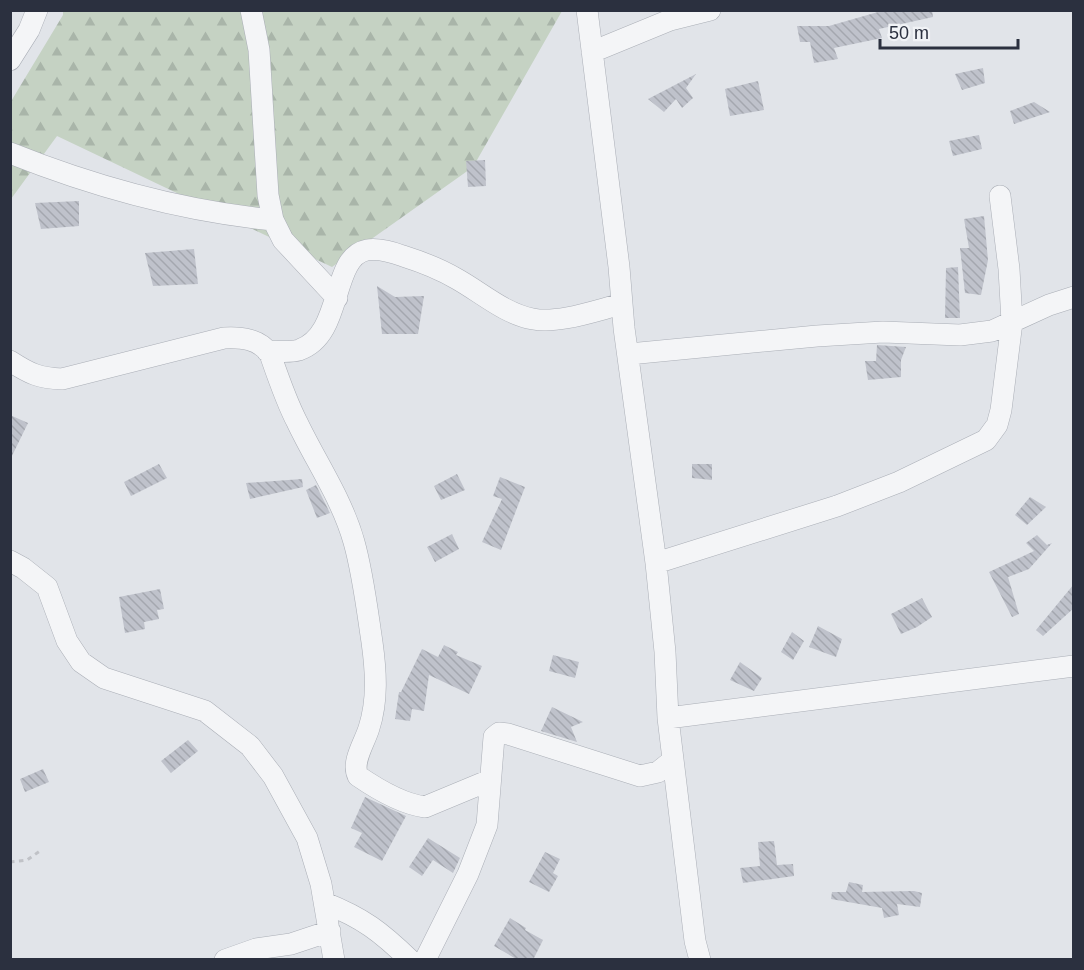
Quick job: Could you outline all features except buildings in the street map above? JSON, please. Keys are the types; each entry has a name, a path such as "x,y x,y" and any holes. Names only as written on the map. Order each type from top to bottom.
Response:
{"street":[{"path":"10,60 29,30 37,10"},
{"path":"251,10 259,50 268,195 273,219 283,240 337,298"},
{"path":"587,10 640,455 656,563 665,652 668,718 694,932 700,960"},
{"path":"592,52 670,20 710,10"},
{"path":"10,153 122,192 225,215 273,219"},
{"path":"656,563 837,506 899,482 986,440 997,425 1012,322 1009,269 1000,196"},
{"path":"267,351 292,351 312,343 321,336 327,326 349,264 357,254 376,249 426,263 496,304 535,320 576,315 622,304"},
{"path":"629,354 828,335 883,332 960,335 992,331 1074,297"},
{"path":"10,361 30,374 62,379 224,338 255,341 267,351 296,422 335,496 354,543 375,666 376,696 370,728 355,770 358,776 399,799 415,806 425,807 490,780"},
{"path":"10,561 47,587 67,642 81,662 104,678 205,711 250,746 273,776 307,838 325,903 334,960"},
{"path":"668,718 1074,666"},
{"path":"425,960 448,917 487,825 494,737 499,733 508,734 640,776 658,772 673,760"},
{"path":"325,903 353,914 385,936 410,960"},
{"path":"225,960 256,949 291,945 330,931"}],"path":[{"path":"10,862 27,860 40,850"}],"green space":[{"path":"63,11 562,11 473,167 332,267 57,136 11,199 10,103 63,15"}]}
